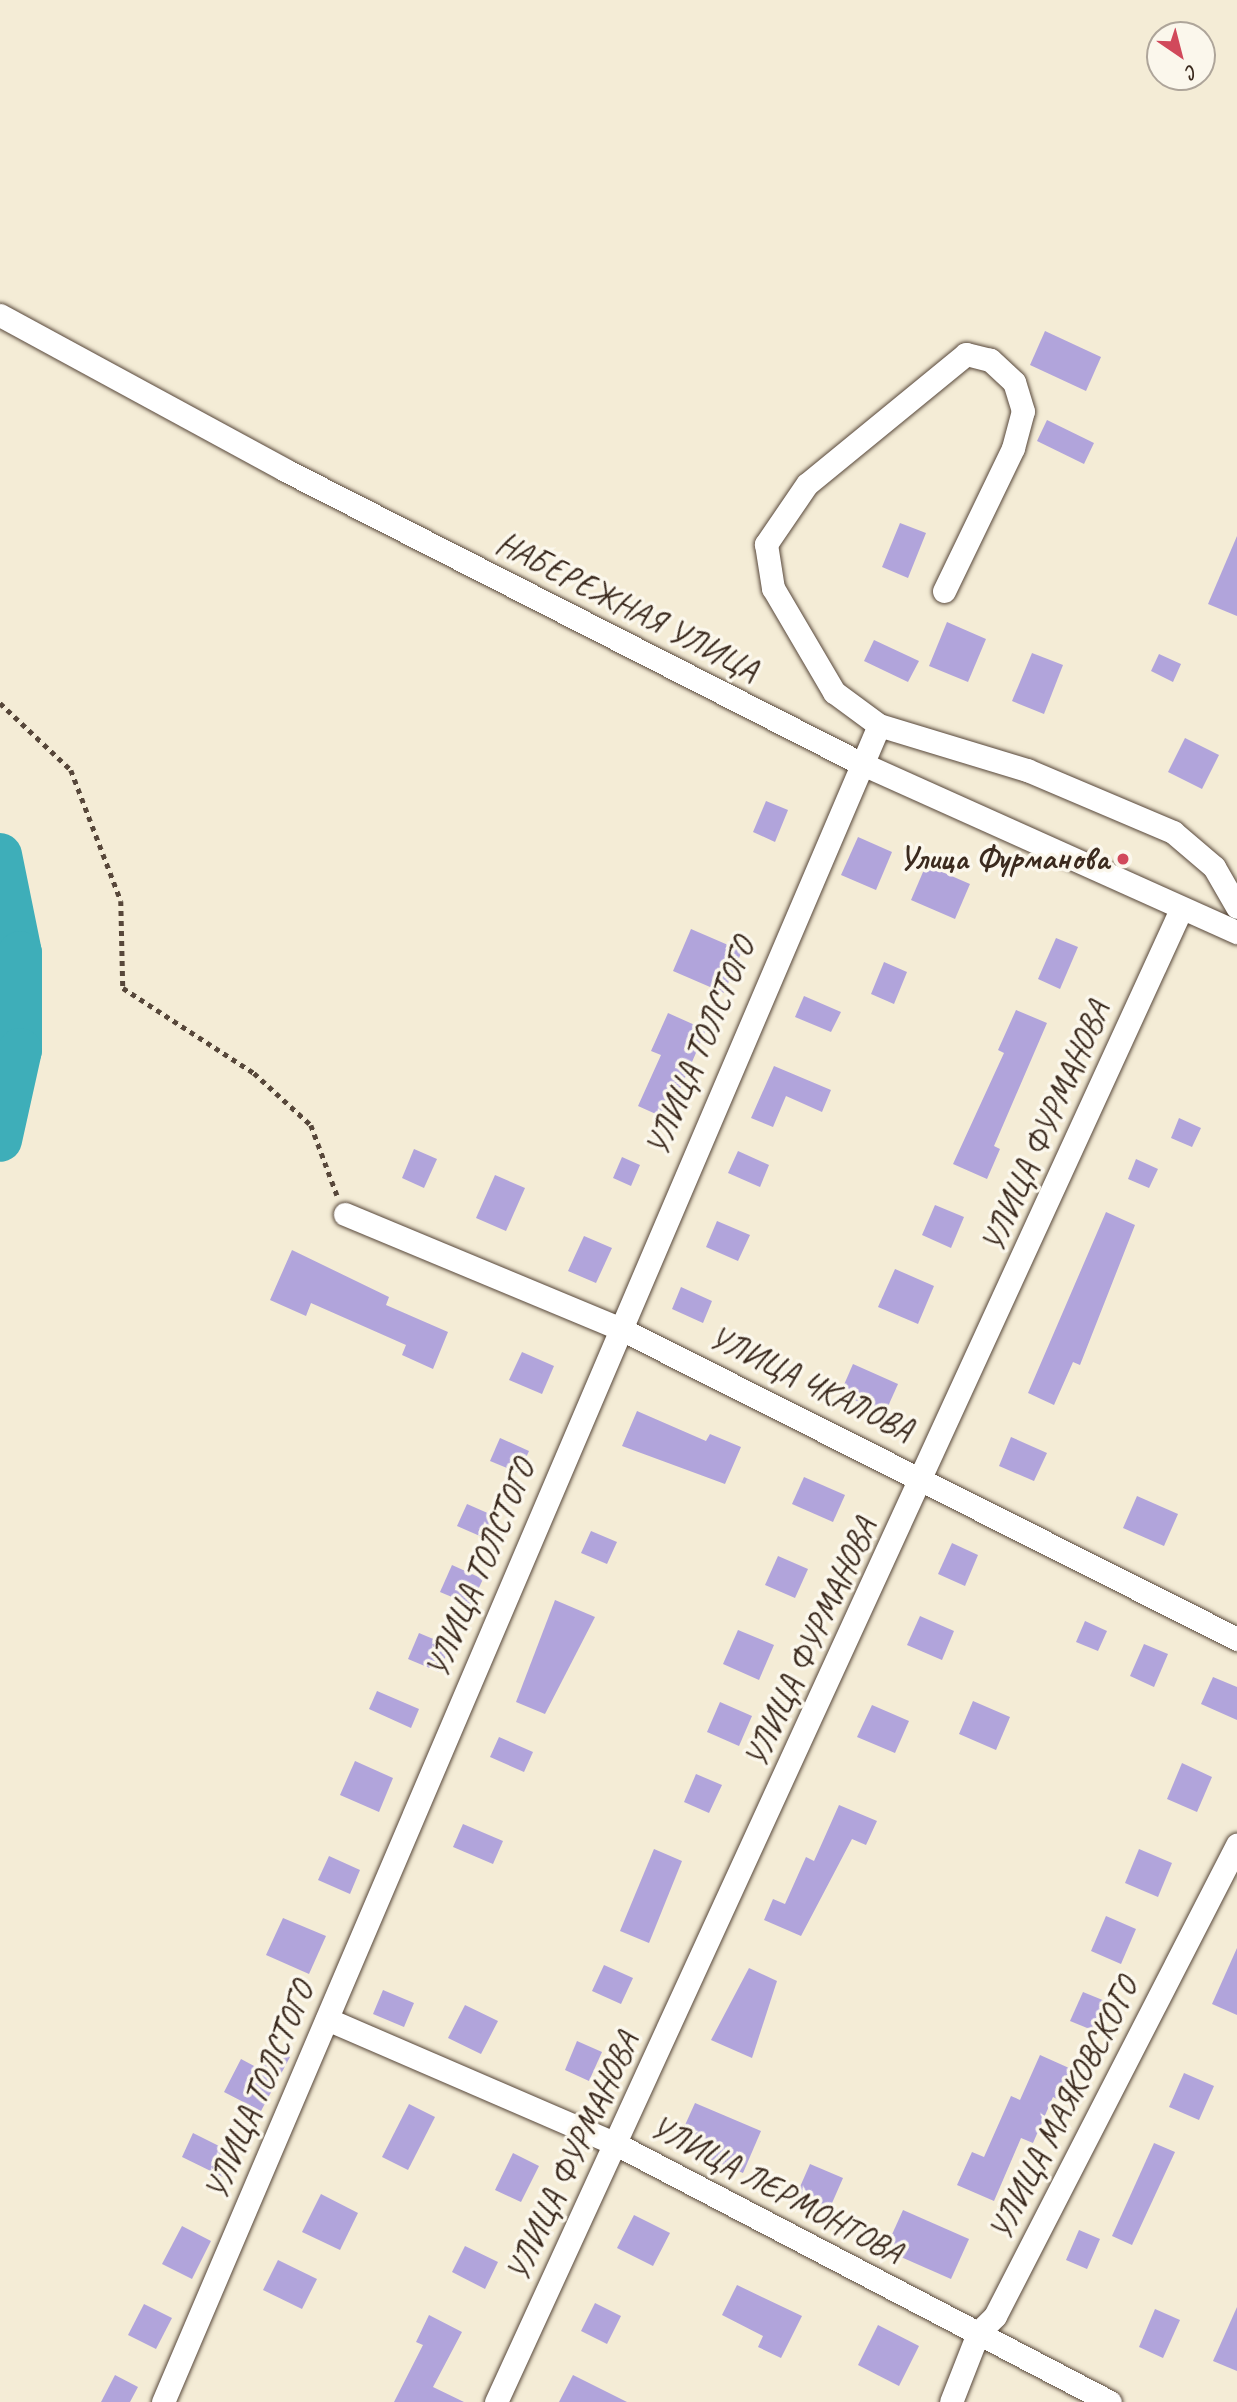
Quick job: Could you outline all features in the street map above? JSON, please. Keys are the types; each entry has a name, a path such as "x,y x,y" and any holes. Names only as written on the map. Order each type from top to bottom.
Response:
{"street":[{"name":"НАБЕРЕЖНАЯ УЛИЦА","path":"0,315 285,470 858,762 1237,932"},
{"path":"944,591 1013,448 1023,411 1014,382 990,360 966,354 807,484 766,544 773,588 834,692 879,724 1027,770 1173,832 1214,867 1237,906"},
{"name":"УЛИЦА ТОЛСТОГО","path":"163,2402 858,762 879,724"},
{"name":"УЛИЦА ФУРМАНОВА","path":"496,2402 924,1476 1181,909"},
{"name":"УЛИЦА ЧКАЛОВА","path":"345,1214 619,1328 924,1476 1237,1639"},
{"name":"УЛИЦА МАЯКОВСКОГО","path":"951,2402 978,2333 995,2316 1237,1845"},
{"name":"УЛИЦА ЛЕРМОНТОВА","path":"327,2019 616,2144 1110,2402"}],"path":[{"path":"0,703 71,770 121,901 123,988 254,1073 311,1125 345,1214"}],"building":[{"path":"1045,331 1101,357 1086,391 1030,365"},
{"path":"1047,420 1094,443 1084,464 1037,441"},
{"path":"900,523 926,533 908,578 882,567"},
{"path":"1237,536 1237,616 1208,604"},
{"path":"947,622 986,639 968,682 929,666"},
{"path":"874,640 919,661 908,682 864,661"},
{"path":"1032,653 1063,665 1044,714 1012,701"},
{"path":"1159,654 1181,664 1173,682 1151,671"},
{"path":"1185,738 1219,755 1202,789 1168,772"},
{"path":"766,801 788,810 775,842 753,832"},
{"path":"858,837 892,852 876,890 841,875"},
{"path":"926,865 970,884 955,919 911,900"},
{"path":"691,929 742,951 724,993 673,971"},
{"path":"1056,938 1078,947 1060,989 1038,979"},
{"path":"884,962 907,972 894,1004 871,994"},
{"path":"804,996 841,1012 831,1032 795,1017"},
{"path":"1016,1010 1047,1023 994,1146 1000,1149 987,1179 953,1164 1004,1053 998,1050"},
{"path":"668,1013 706,1030 667,1119 638,1106 661,1055 651,1051"},
{"path":"774,1066 831,1090 822,1112 786,1096 773,1127 751,1118"},
{"path":"1179,1118 1201,1128 1192,1147 1171,1138"},
{"path":"414,1149 437,1159 424,1188 402,1178"},
{"path":"738,1151 769,1165 760,1187 728,1173"},
{"path":"622,1157 640,1165 631,1186 613,1178"},
{"path":"1136,1159 1158,1169 1149,1188 1128,1179"},
{"path":"495,1175 525,1188 506,1231 476,1218"},
{"path":"935,1205 964,1217 951,1248 922,1235"},
{"path":"1106,1212 1135,1225 1080,1365 1073,1362 1054,1405 1028,1393"},
{"path":"717,1221 750,1235 738,1261 706,1247"},
{"path":"584,1236 612,1248 596,1283 568,1271"},
{"path":"292,1250 389,1297 386,1305 448,1332 433,1369 402,1355 406,1345 311,1303 306,1316 270,1300"},
{"path":"895,1269 934,1286 918,1324 878,1307"},
{"path":"681,1287 712,1301 703,1323 672,1309"},
{"path":"522,1352 554,1366 542,1394 509,1380"},
{"path":"853,1364 898,1384 885,1413 840,1394"},
{"path":"637,1411 706,1441 710,1434 741,1447 725,1484 622,1446"},
{"path":"1011,1437 1047,1453 1034,1481 999,1466"},
{"path":"500,1438 529,1451 519,1473 490,1461"},
{"path":"804,1477 845,1495 833,1522 792,1504"},
{"path":"1137,1496 1178,1514 1164,1546 1123,1528"},
{"path":"467,1504 499,1518 489,1540 457,1526"},
{"path":"591,1531 617,1542 607,1564 581,1553"},
{"path":"952,1543 978,1555 965,1586 938,1574"},
{"path":"778,1556 808,1569 795,1598 765,1585"},
{"path":"452,1565 483,1579 471,1605 440,1592"},
{"path":"555,1600 595,1617 545,1714 516,1702"},
{"path":"920,1616 954,1631 942,1660 907,1645"},
{"path":"1085,1621 1107,1631 1098,1651 1076,1642"},
{"path":"738,1630 774,1645 759,1680 723,1664"},
{"path":"419,1633 450,1646 439,1672 408,1659"},
{"path":"1144,1644 1168,1654 1154,1687 1130,1676"},
{"path":"1213,1677 1237,1687 1237,1720 1201,1704"},
{"path":"377,1691 419,1709 411,1728 369,1709"},
{"path":"973,1701 1010,1717 996,1750 959,1734"},
{"path":"720,1702 752,1716 739,1746 707,1732"},
{"path":"872,1705 909,1721 895,1753 857,1737"},
{"path":"499,1737 533,1752 524,1772 490,1757"},
{"path":"355,1761 393,1778 379,1812 340,1795"},
{"path":"1182,1763 1212,1777 1197,1812 1167,1799"},
{"path":"696,1774 722,1785 709,1813 684,1802"},
{"path":"839,1805 877,1821 866,1845 852,1839 801,1936 764,1920 773,1899 785,1904 806,1857 814,1861"},
{"path":"463,1824 503,1841 493,1864 453,1847"},
{"path":"654,1849 682,1861 649,1943 620,1931"},
{"path":"1139,1849 1172,1863 1158,1897 1125,1883"},
{"path":"329,1856 360,1870 350,1894 318,1880"},
{"path":"1106,1916 1136,1929 1121,1964 1091,1951"},
{"path":"283,1918 326,1936 309,1974 266,1955"},
{"path":"1237,1948 1237,2015 1212,2004"},
{"path":"604,1965 633,1978 621,2004 592,1991"},
{"path":"749,1968 777,1981 752,2058 711,2040"},
{"path":"383,1990 414,2003 404,2027 373,2014"},
{"path":"1083,1992 1105,2001 1092,2030 1070,2021"},
{"path":"465,2005 498,2021 481,2054 448,2038"},
{"path":"577,2041 602,2052 589,2081 565,2070"},
{"path":"271,2047 290,2057 261,2111 224,2092 241,2059 260,2069"},
{"path":"1040,2055 1078,2072 1065,2103 1053,2097 1033,2143 1021,2138 994,2201 957,2185 972,2152 984,2157 1011,2096 1020,2100"},
{"path":"1184,2073 1214,2086 1199,2120 1169,2107"},
{"path":"695,2103 761,2131 743,2173 676,2145"},
{"path":"409,2104 435,2117 408,2170 382,2157"},
{"path":"193,2133 237,2155 225,2178 182,2157"},
{"path":"1154,2143 1175,2152 1132,2245 1112,2236"},
{"path":"513,2153 539,2166 521,2202 495,2190"},
{"path":"810,2164 843,2178 829,2210 796,2196"},
{"path":"321,2194 358,2213 340,2250 302,2232"},
{"path":"903,2210 969,2239 951,2279 885,2250"},
{"path":"634,2215 670,2233 653,2266 617,2248"},
{"path":"182,2226 211,2241 192,2279 162,2264"},
{"path":"1079,2230 1100,2239 1087,2269 1066,2260"},
{"path":"465,2246 498,2262 485,2289 452,2272"},
{"path":"278,2260 317,2279 302,2309 263,2290"},
{"path":"737,2285 802,2316 781,2358 758,2347 763,2336 722,2315"},
{"path":"595,2303 621,2316 607,2344 581,2331"},
{"path":"144,2304 172,2318 156,2349 128,2335"},
{"path":"1237,2307 1237,2371 1213,2361"},
{"path":"1155,2309 1180,2320 1163,2358 1139,2347"},
{"path":"429,2315 462,2332 433,2387 464,2402 394,2402 423,2345 416,2342"},
{"path":"878,2325 919,2346 899,2386 858,2365"},
{"path":"115,2375 138,2387 130,2402 101,2402"},
{"path":"573,2375 627,2402 559,2402"}],"waterway":[{"path":"0,855 20,953 20,1050 0,1140"}],"place":[{"name":"Улица Фурманова","path":"1123,859"}]}
